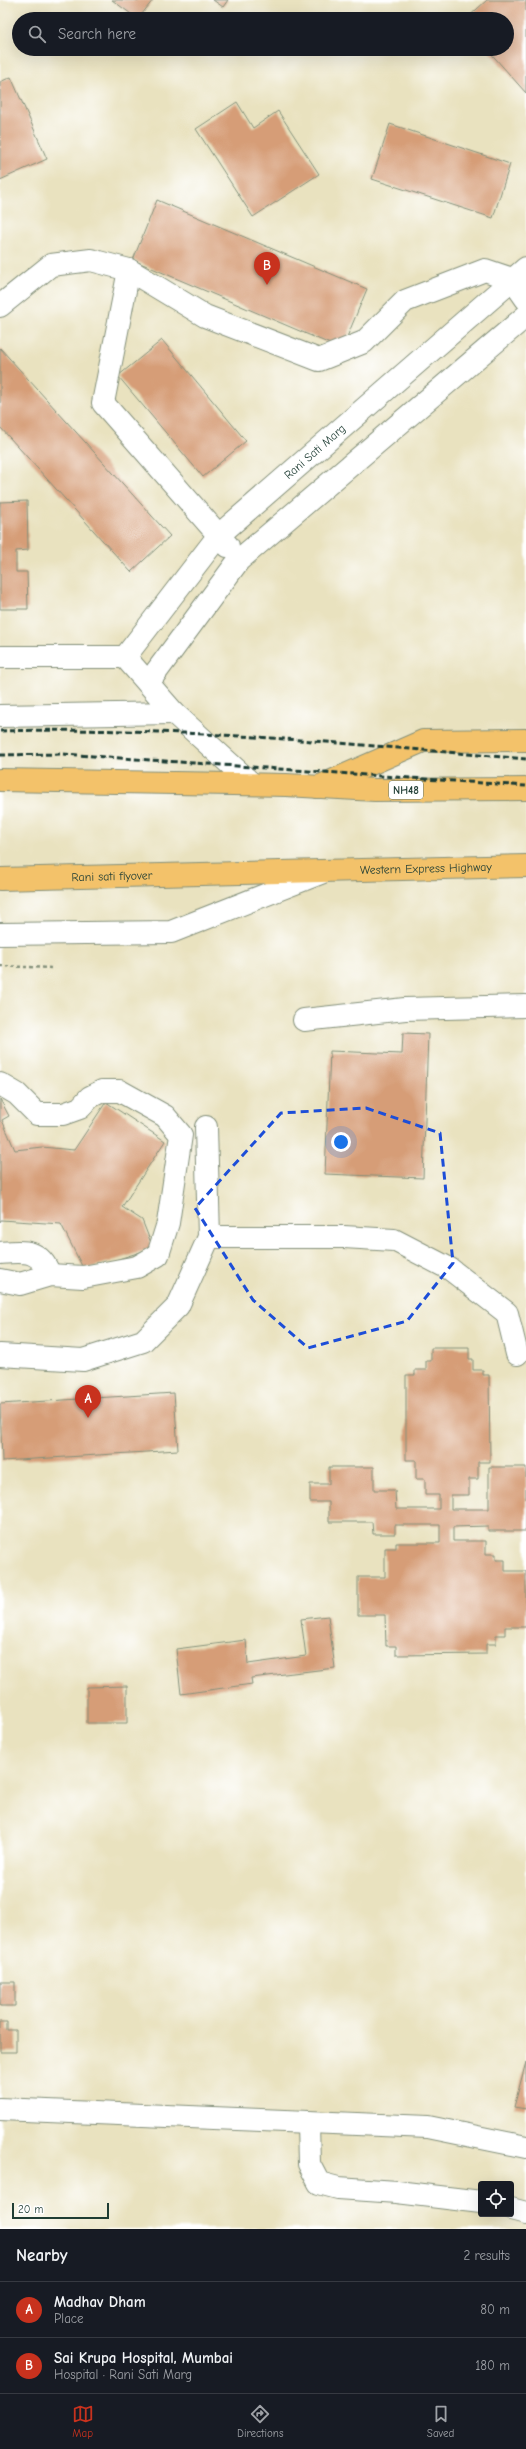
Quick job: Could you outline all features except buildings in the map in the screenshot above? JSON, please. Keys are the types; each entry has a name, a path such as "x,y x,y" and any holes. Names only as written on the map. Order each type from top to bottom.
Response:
{"main road":[{"path":"318,787 423,741 526,740"},
{"name":"NH48","path":"0,780 252,784 375,790 526,789"},
{"name":"Western Express Highway","path":"224,873 526,866"},
{"name":"Rani sati flyover","path":"0,879 224,873"}],"street":[{"path":"0,306 51,265 91,260 129,270 205,316 319,360 364,342 405,301 442,285 485,270 519,274 526,299"},
{"path":"129,270 103,402 239,560"},
{"name":"Rani Sati Marg","path":"125,657 219,535 519,274"},
{"path":"148,682 239,560 526,316"},
{"path":"395,383 416,408"},
{"path":"0,657 125,657 174,713 252,784"},
{"path":"0,716 174,713"},
{"path":"0,934 171,932 326,870"},
{"path":"304,1020 405,1009 526,1006"},
{"path":"0,1084 17,1094 37,1114 63,1114 80,1108 102,1091 120,1091 165,1116 181,1135 168,1223 158,1255 137,1267 83,1277 50,1275 20,1284 0,1280"},
{"path":"0,1355 83,1360 143,1341 178,1306 209,1237 206,1127"},
{"path":"209,1237 394,1240 450,1269 507,1313 517,1354"},
{"path":"0,1253 19,1252 36,1255 44,1261 50,1275"},
{"path":"0,2109 428,2127 526,2146"},
{"path":"308,2123 309,2164 319,2183 338,2188 397,2192 478,2202"},
{"path":"514,2209 526,2213"}],"path":[{"path":"0,966 54,968"}],"highlighted area":[{"path":"366,1108 440,1133 453,1263 407,1321 308,1348 253,1300 195,1208 281,1113"}],"railway":[{"path":"0,731 66,730 198,734 329,742 526,759"},
{"path":"0,755 63,754 526,786"}],"place":[{"name":"Sai Krupa Hospital, Mumbai","path":"267,285"},
{"name":"Madhav Dham","path":"88,1418"}]}
